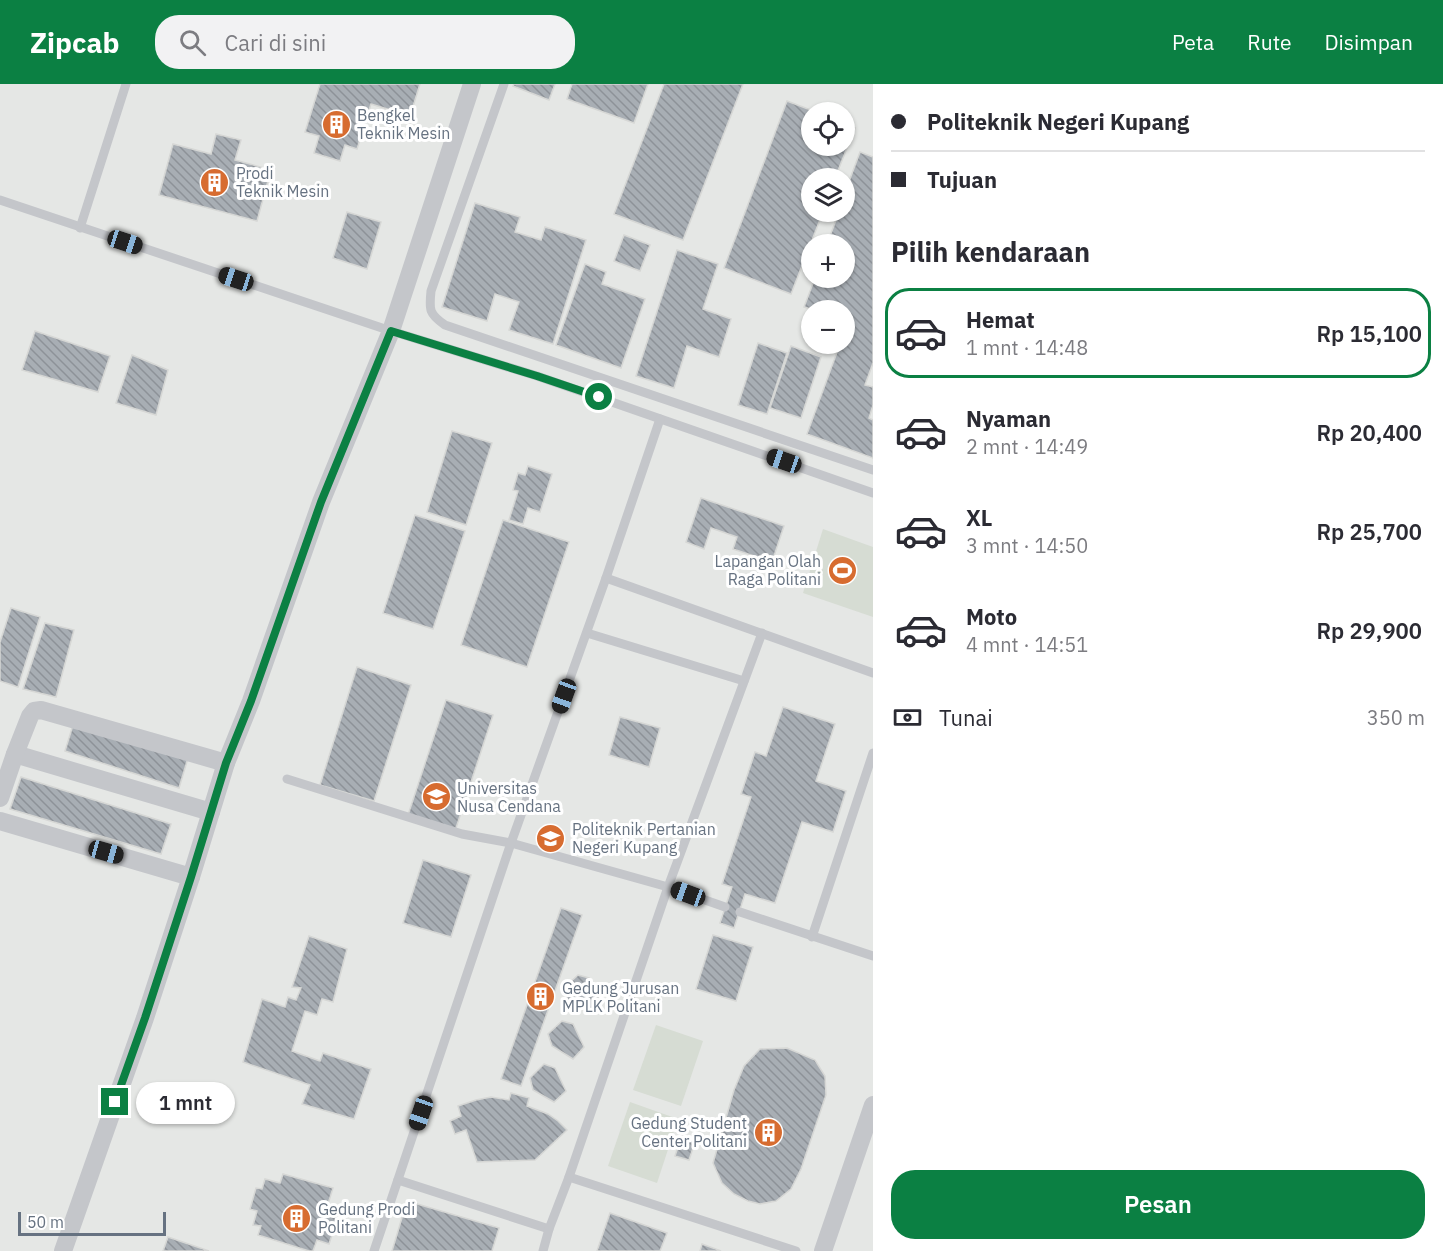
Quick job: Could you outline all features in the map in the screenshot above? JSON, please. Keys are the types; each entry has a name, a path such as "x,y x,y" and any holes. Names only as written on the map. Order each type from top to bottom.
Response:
{"street":[{"path":"63,1251 145,1018 226,763 251,701 321,502 391,331 472,84"},
{"path":"0,798 15,754 34,711 41,710 226,763"},
{"path":"15,754 211,812"},
{"path":"0,821 191,877"},
{"path":"823,1251 873,1106"}],"lane":[{"path":"80,228 126,84"},
{"path":"504,84 431,291 429,308 434,317 445,325 873,470"},
{"path":"0,200 391,331 537,376 873,493"},
{"path":"374,1251 511,843 587,633 660,419"},
{"path":"606,578 873,673"},
{"path":"587,633 744,681"},
{"path":"543,1251 668,887 762,633"},
{"path":"812,937 873,753"},
{"path":"287,779 462,834 511,843 668,887 725,907"},
{"path":"740,912 873,956"},
{"path":"569,1178 796,1251"},
{"path":"398,1180 549,1229"}],"shaded area":[{"name":"Universitas Nusa Cendana","path":"0,84 873,84 873,1251 0,1251"},
{"name":"Lapangan Olah Raga Politani","path":"823,529 873,547 873,617 803,593"},
{"path":"656,1025 703,1041 681,1106 633,1090"},
{"path":"630,1102 678,1119 657,1183 608,1166"}],"building":[{"name":"Bengkel Teknik Mesin","path":"320,84 420,84 410,116 371,104 357,149 345,145 340,161 314,153 319,136 305,132"},
{"path":"514,84 555,84 549,100 513,86"},
{"path":"572,84 648,84 634,123 567,99"},
{"path":"664,84 743,84 683,240 614,214"},
{"path":"787,101 801,106 801,156 844,156 839,168 801,168 801,222 819,222 814,234 801,234 801,268 791,294 724,268"},
{"name":"Prodi Teknik Mesin","path":"216,134 241,140 235,160 271,170 257,221 159,195 173,144 211,154"},
{"path":"860,152 873,157 873,363 865,385 873,387 873,405 869,418 873,420 873,458 807,434 836,354 855,354 855,300 807,300 811,288 855,288 855,234 831,234 835,222 855,222 854,168"},
{"path":"475,203 520,217 515,232 541,240 545,227 586,240 553,344 509,330 519,302 495,294 487,321 442,307"},
{"path":"347,212 381,222 367,269 333,258"},
{"path":"624,235 650,245 640,271 614,261"},
{"path":"677,250 718,264 703,309 731,319 719,357 687,346 674,388 636,376"},
{"path":"585,264 606,272 602,284 645,299 621,368 556,345"},
{"path":"35,331 110,356 98,392 22,370"},
{"path":"758,343 787,353 767,414 738,405"},
{"path":"791,346 801,350 801,354 821,357 801,418 770,408"},
{"path":"132,355 168,370 156,415 116,403"},
{"path":"452,431 492,443 466,525 427,512"},
{"path":"528,466 552,474 540,512 528,508 523,524 509,520 518,491 513,490 518,473 525,475"},
{"path":"701,498 784,526 772,562 733,549 737,537 711,528 704,549 686,542"},
{"path":"415,515 465,531 433,629 383,613"},
{"path":"503,520 569,542 527,667 461,645"},
{"path":"11,608 40,617 18,687 0,681 0,642"},
{"path":"45,623 74,630 56,697 23,689"},
{"path":"357,667 411,685 374,801 320,785"},
{"path":"446,700 493,715 455,831 408,815"},
{"name":"Politeknik Pertanian Negeri Kupang","path":"783,707 835,724 816,781 846,791 833,832 802,822 775,903 745,894 734,928 720,923 732,887 722,884 751,797 741,794 755,752 766,756"},
{"path":"620,717 660,728 649,767 609,755"},
{"path":"73,725 188,758 179,788 65,751"},
{"path":"21,777 171,824 161,854 10,809"},
{"path":"423,860 471,875 451,937 403,923"},
{"name":"Gedung Jurusan MPLK Politani","path":"561,908 582,915 521,1086 501,1079"},
{"path":"713,935 753,947 736,1001 696,989"},
{"path":"309,936 347,949 333,1002 322,999 317,1015 305,1011 292,1051 320,1061 323,1053 371,1069 354,1119 302,1104 310,1085 243,1062 262,999 285,1007 288,997 296,1000 301,988 292,987"},
{"path":"578,975 589,978 600,1001 589,1013 568,1001 564,988"},
{"path":"562,1021 573,1024 584,1047 573,1059 552,1046 548,1034"},
{"name":"Gedung Student Center Politani","path":"787,1048 815,1060 825,1076 826,1095 801,1169 791,1189 776,1201 760,1204 734,1194 722,1183 713,1163 734,1090 744,1066 760,1049"},
{"path":"544,1064 555,1068 566,1091 554,1102 533,1090 530,1078"},
{"path":"511,1093 529,1098 527,1106 548,1114 567,1130 535,1160 477,1162 466,1130 455,1134 450,1121 461,1116 458,1106 491,1097 509,1100"},
{"path":"681,1138 695,1142 689,1160 675,1156"},
{"name":"Gedung Prodi Politani","path":"283,1174 333,1188 328,1204 341,1207 329,1244 317,1240 313,1251 309,1251 258,1235 261,1226 253,1225 257,1211 250,1209 256,1188 262,1189 265,1179 280,1183"},
{"path":"407,1201 499,1228 492,1251 392,1251"},
{"path":"610,1213 667,1233 660,1251 597,1251"},
{"path":"168,1237 209,1251 163,1251"},
{"path":"702,1244 721,1251 700,1251"}],"place":[{"name":"Bengkel Teknik Mesin","path":"336,124"},
{"name":"Prodi Teknik Mesin","path":"215,182"},
{"name":"Lapangan Olah Raga Politani","path":"842,570"},
{"name":"Universitas Nusa Cendana","path":"436,797"},
{"name":"Politeknik Pertanian Negeri Kupang","path":"551,838"},
{"name":"Gedung Jurusan MPLK Politani","path":"541,997"},
{"name":"Gedung Student Center Politani","path":"768,1132"},
{"name":"Gedung Prodi Politani","path":"297,1218"}],"route":[{"path":"115,1102 145,1018 226,763 251,701 321,502 391,331 599,397"}]}
